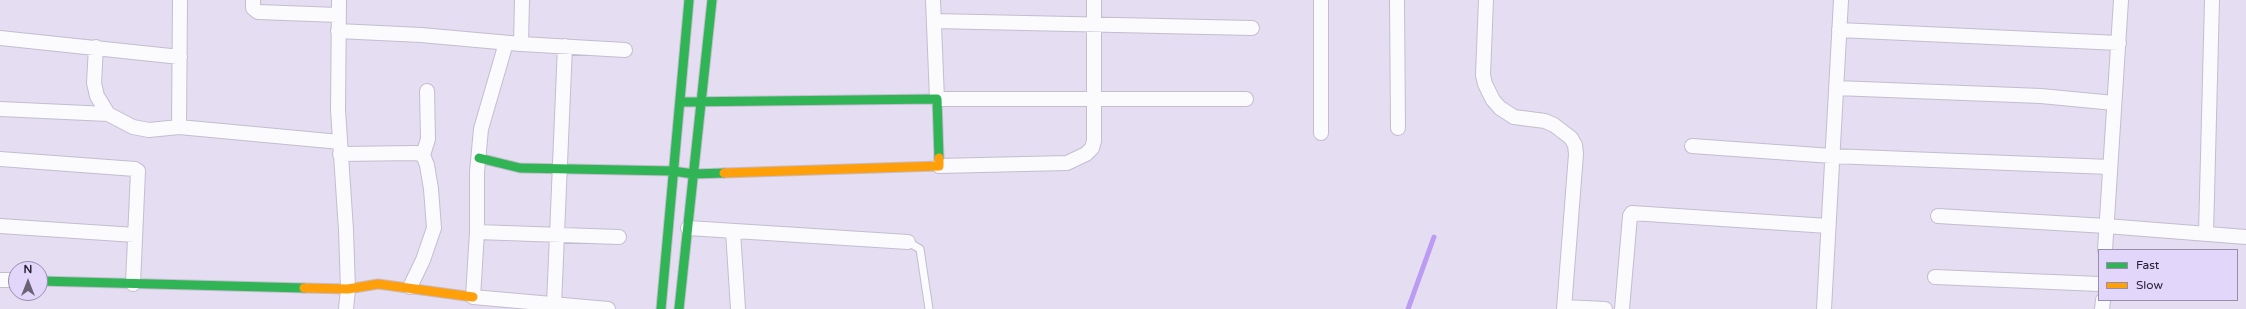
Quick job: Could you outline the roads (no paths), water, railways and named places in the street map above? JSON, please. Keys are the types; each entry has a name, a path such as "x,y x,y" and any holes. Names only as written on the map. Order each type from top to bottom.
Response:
{"street":[{"path":"179,127 180,0"},
{"path":"253,0 253,8 258,12 338,15"},
{"path":"338,0 340,148 346,230 348,289 346,309"},
{"path":"521,44 522,0"},
{"path":"661,309 689,0"},
{"path":"679,309 712,0"},
{"path":"933,0 939,166"},
{"path":"478,158 520,168 673,171 693,174 1067,163 1076,159 1092,148 1094,141 1094,0"},
{"path":"1321,0 1321,133"},
{"path":"1397,0 1398,128"},
{"path":"1486,0 1483,75 1485,84 1493,100 1500,108 1514,117 1545,121 1554,125 1571,138 1575,145 1576,154 1564,308 1605,309"},
{"path":"1824,309 1841,0"},
{"path":"2105,249 2121,0"},
{"path":"2206,234 2212,0"},
{"path":"934,21 1252,28"},
{"path":"1839,30 2118,43"},
{"path":"338,32 420,34 506,43 624,50"},
{"path":"0,38 180,57"},
{"path":"473,297 477,232 478,158 481,129 506,43"},
{"path":"554,305 565,46"},
{"path":"96,47 94,83 97,96 108,114"},
{"path":"1836,88 2041,96 2114,103"},
{"path":"410,287 423,260 434,228 431,189 427,165 423,155 428,139 427,90"},
{"path":"680,102 702,103 1094,98 1246,99"},
{"path":"0,109 108,114 133,127 149,130 179,127 340,148 416,153 423,155"},
{"path":"1692,146 1832,156 2110,167"},
{"path":"0,159 135,169 139,178 133,284"},
{"path":"1622,309 1630,216 1632,213 1828,226"},
{"path":"1938,216 2106,226 2246,237"},
{"path":"0,226 135,235"},
{"path":"688,228 908,242"},
{"path":"733,231 738,309"},
{"path":"477,232 619,237"},
{"path":"1935,278 2098,284"},
{"path":"48,281 348,289 378,284 410,287 473,297 608,309"}],"lane":[{"path":"908,242 920,248 929,309"}],"waterway":[{"path":"1408,309 1434,237"}]}
